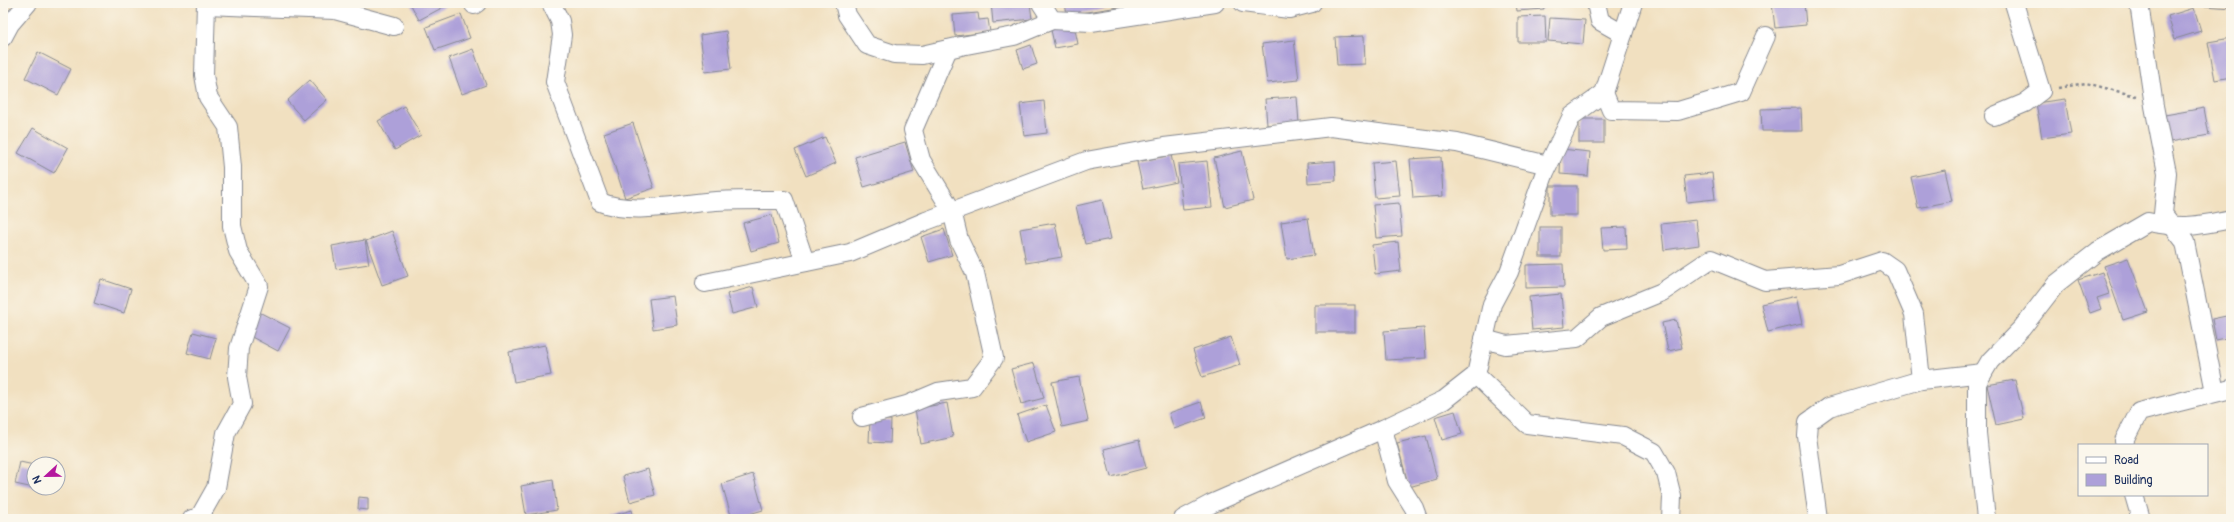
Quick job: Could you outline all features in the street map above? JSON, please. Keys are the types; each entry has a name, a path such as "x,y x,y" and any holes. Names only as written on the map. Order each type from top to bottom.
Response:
{"street":[{"path":"3,37 10,24 28,3"},
{"path":"551,3 560,21 562,35 556,82 600,202 614,208 673,207 715,201 784,200 805,262"},
{"path":"844,3 847,15 867,45 894,54 922,55 1014,36 1052,20 1091,22 1216,3"},
{"path":"1041,3 1052,20"},
{"path":"1243,3 1289,9 1312,3"},
{"path":"1596,3 1600,21 1623,34"},
{"path":"1183,519 1211,504 1383,429 1444,400 1476,375 1492,304 1509,272 1548,165 1572,116 1604,93 1633,3"},
{"path":"1994,116 2025,102 2041,91 2014,3"},
{"path":"2125,444 2124,441 2138,412 2223,390 2185,242 2163,214 2167,173 2154,106 2139,3"},
{"path":"192,519 199,518 216,488 226,433 242,404 237,377 239,348 259,286 238,251 232,226 232,166 228,127 208,97 204,76 206,4 335,10 394,26"},
{"path":"1604,93 1611,110 1678,111 1741,92 1766,36"},
{"path":"862,417 908,405 938,392 972,387 994,358 975,273 959,240 952,211 921,160 914,130 948,49"},
{"path":"705,283 850,253 952,211 1086,161 1164,147 1237,140 1331,126 1457,143 1548,165"},
{"path":"1986,519 1977,433 1977,383 1990,361 2022,328 2056,284 2098,251 2148,222 2173,227 2191,227 2231,219"},
{"path":"1484,340 1506,345 1577,338 1601,316 1662,292 1711,259 1765,281 1839,276 1882,261 1895,270 1914,314 1921,380"},
{"path":"1818,519 1807,436 1808,422 1829,407 1921,380 1983,373"},
{"path":"1476,375 1527,424 1623,436 1654,452 1666,473 1672,497 1670,519"},
{"path":"1383,429 1397,481 1414,508 1418,519"},
{"path":"2134,496 2141,519"}],"path":[{"path":"2041,91 2086,83 2138,97 2154,106"}],"building":[{"path":"410,3 451,3 419,20"},
{"path":"991,3 1030,3 1032,19 993,23"},
{"path":"1065,3 1119,3 1119,7 1067,15"},
{"path":"1516,3 1543,3 1544,9 1517,11"},
{"path":"1772,3 1804,3 1806,25 1775,28"},
{"path":"2205,3 2231,3 2231,8 2205,6"},
{"path":"2194,8 2201,31 2175,39 2168,16"},
{"path":"978,13 979,20 988,19 990,32 955,36 953,15"},
{"path":"461,14 470,38 435,50 426,27"},
{"path":"1545,16 1546,42 1518,42 1518,17"},
{"path":"1550,18 1585,20 1583,44 1548,41"},
{"path":"1074,25 1078,44 1055,48 1051,30"},
{"path":"726,31 731,69 705,72 700,35"},
{"path":"1364,36 1365,64 1337,65 1335,37"},
{"path":"2231,38 2231,77 2215,80 2208,42"},
{"path":"1294,40 1299,80 1267,83 1262,44"},
{"path":"1031,45 1037,64 1023,69 1017,50"},
{"path":"473,49 486,85 462,94 449,58"},
{"path":"38,52 71,69 58,95 25,78"},
{"path":"310,80 327,100 304,120 287,101"},
{"path":"1297,97 1299,123 1267,125 1265,99"},
{"path":"2065,99 2071,134 2042,138 2036,103"},
{"path":"1044,101 1047,133 1024,136 1020,104"},
{"path":"404,106 421,135 395,150 378,121"},
{"path":"1801,108 1802,131 1762,131 1761,109"},
{"path":"2204,108 2209,135 2170,142 2165,115"},
{"path":"1579,119 1604,119 1604,143 1579,143"},
{"path":"633,123 654,188 625,198 604,133"},
{"path":"33,128 68,148 54,173 18,153"},
{"path":"825,137 836,163 806,176 795,150"},
{"path":"905,142 914,172 864,187 855,157"},
{"path":"1561,149 1590,152 1588,176 1560,174"},
{"path":"1242,151 1253,200 1225,207 1214,158"},
{"path":"1171,155 1177,182 1143,189 1137,162"},
{"path":"1441,157 1443,196 1413,198 1410,159"},
{"path":"1207,161 1212,207 1183,210 1178,164"},
{"path":"1335,161 1336,181 1308,183 1307,163"},
{"path":"1396,161 1400,196 1375,198 1372,163"},
{"path":"1945,170 1952,201 1918,208 1911,177"},
{"path":"1712,173 1715,199 1687,202 1684,176"},
{"path":"1550,186 1577,186 1577,215 1550,215"},
{"path":"1102,200 1111,239 1085,244 1076,206"},
{"path":"1399,203 1402,236 1376,238 1373,205"},
{"path":"772,215 779,243 751,251 743,223"},
{"path":"1308,218 1314,255 1287,259 1281,222"},
{"path":"1696,220 1699,245 1664,250 1661,224"},
{"path":"1055,223 1062,257 1026,263 1020,229"},
{"path":"1540,227 1561,227 1561,257 1540,257"},
{"path":"1626,227 1627,249 1603,250 1601,228"},
{"path":"944,229 952,255 929,262 921,237"},
{"path":"392,231 408,276 382,285 366,241"},
{"path":"365,240 369,264 336,269 332,246"},
{"path":"1398,242 1401,271 1375,274 1372,245"},
{"path":"2128,258 2148,312 2123,320 2104,266"},
{"path":"1563,264 1564,287 1526,288 1526,265"},
{"path":"2102,272 2109,294 2097,298 2101,309 2090,313 2078,280"},
{"path":"101,279 131,289 124,313 94,303"},
{"path":"753,287 758,307 732,314 727,294"},
{"path":"1561,294 1564,327 1532,330 1529,297"},
{"path":"673,296 677,325 653,329 649,299"},
{"path":"1796,296 1802,324 1768,332 1761,304"},
{"path":"1315,305 1355,305 1355,332 1315,332"},
{"path":"259,312 290,328 278,351 248,335"},
{"path":"2231,315 2231,337 2216,340 2212,319"},
{"path":"1676,320 1682,348 1668,351 1662,323"},
{"path":"1424,328 1426,358 1386,360 1384,331"},
{"path":"193,332 216,338 210,359 187,353"},
{"path":"1231,337 1240,365 1202,377 1193,350"},
{"path":"545,345 551,375 514,382 509,352"},
{"path":"1034,363 1044,398 1021,404 1011,369"},
{"path":"1079,377 1088,421 1062,427 1052,382"},
{"path":"2015,380 2024,419 1996,425 1987,385"},
{"path":"1201,402 1206,418 1174,429 1169,413"},
{"path":"947,403 953,437 921,444 915,409"},
{"path":"1046,405 1056,432 1026,442 1017,415"},
{"path":"1455,411 1462,434 1442,440 1435,417"},
{"path":"870,420 891,420 890,443 869,442"},
{"path":"1426,436 1437,479 1409,487 1397,443"},
{"path":"1139,440 1146,468 1111,477 1104,449"},
{"path":"20,462 26,463 26,486 15,484"},
{"path":"648,469 655,495 630,502 623,476"},
{"path":"753,474 763,510 732,519 722,484"},
{"path":"553,480 557,510 526,515 521,486"},
{"path":"359,497 368,498 368,510 358,509"},
{"path":"632,510 634,519 612,519 611,516"}]}
